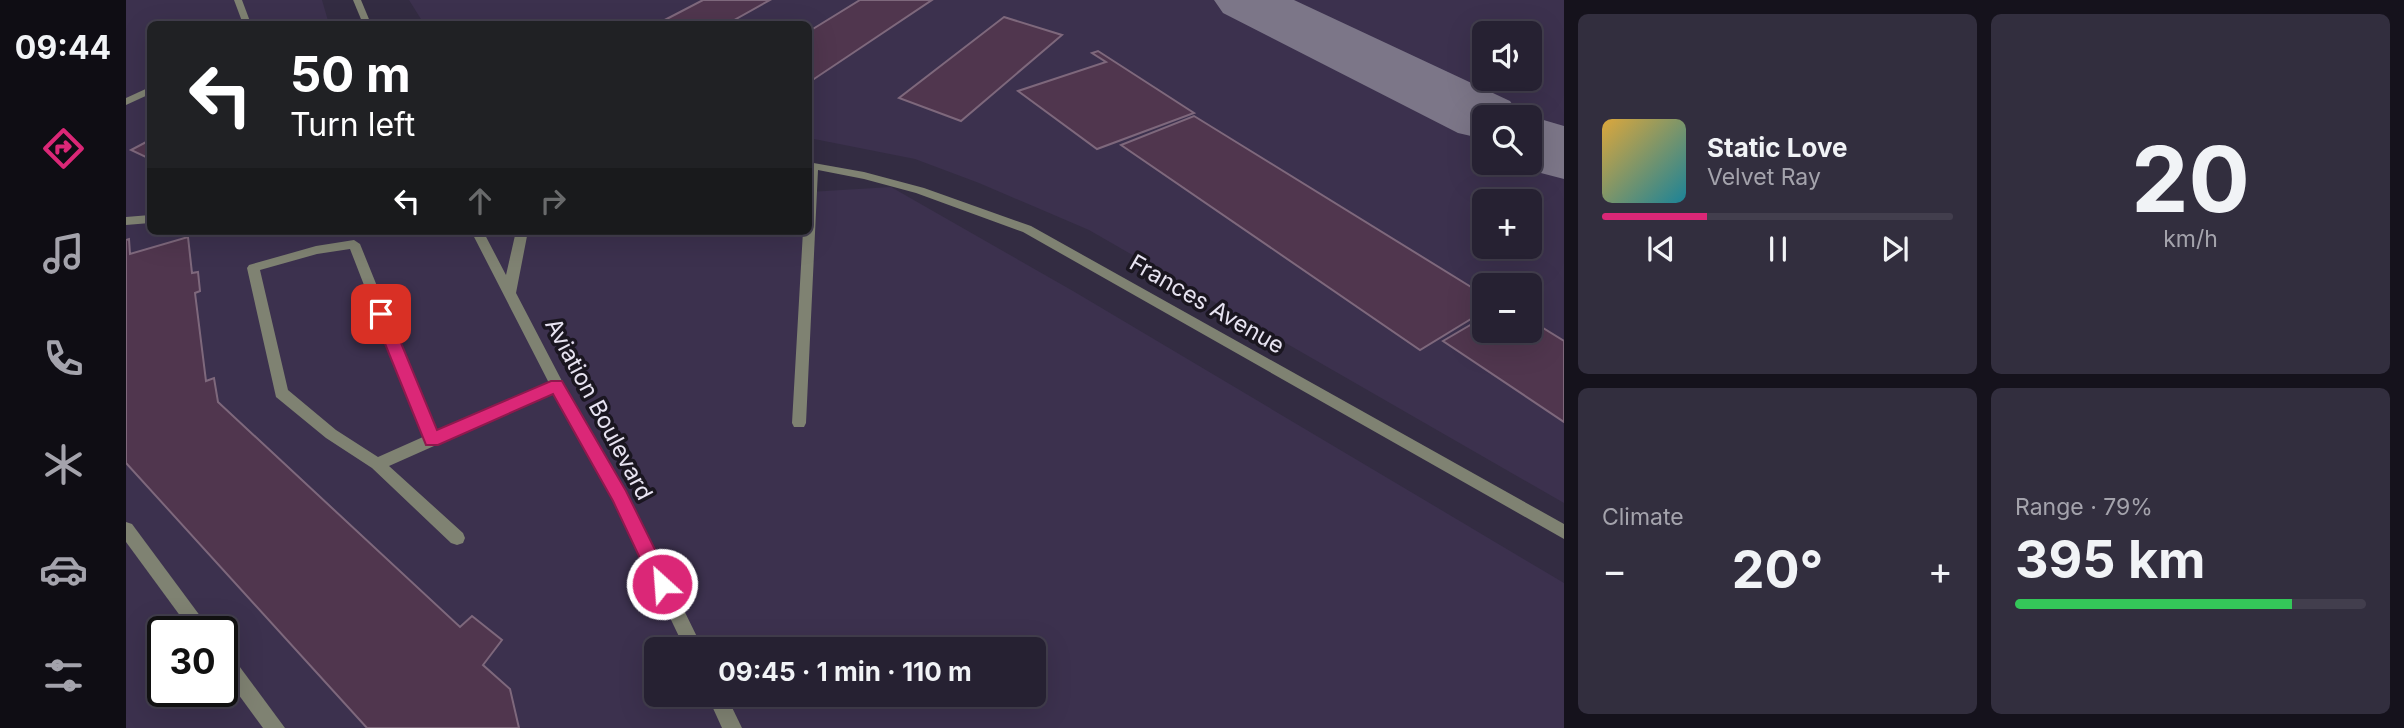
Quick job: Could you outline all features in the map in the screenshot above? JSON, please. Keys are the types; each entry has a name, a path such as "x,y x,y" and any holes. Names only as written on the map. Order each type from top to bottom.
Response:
{"street":[{"path":"238,0 246,21"},
{"path":"357,0 366,21"},
{"path":"126,102 147,92"},
{"name":"Frances Avenue","path":"812,165 872,177 922,191 973,207 1027,229 1564,532"},
{"path":"126,222 147,219"},
{"name":"Aviation Boulevard","path":"479,235 556,385 620,497 688,637"},
{"path":"509,293 520,235"},
{"path":"799,423 808,235"},
{"path":"432,440 354,244 316,250 253,268 281,393 331,434 377,464 457,538"},
{"path":"377,464 556,385"},
{"path":"126,529 191,616"},
{"path":"238,678 275,728"},
{"path":"722,707 732,728"}],"shaded area":[{"path":"126,0 322,0 328,21 147,21 147,235 812,235 812,192 891,187 1073,291 1564,583 1564,728 126,728"},
{"path":"409,0 1564,0 1564,503 1089,230 915,159 812,139 812,21 422,21"}],"building":[{"path":"703,0 770,0 732,21 663,21"},
{"path":"860,0 932,0 812,80 812,30"},
{"path":"1004,17 1062,35 961,121 899,98"},
{"path":"1098,51 1194,113 1097,149 1018,91 1106,62 1092,53"},
{"path":"1194,116 1472,288 1472,318 1420,350 1121,145"},
{"path":"147,142 147,158 131,150"},
{"path":"188,237 192,273 198,272 200,291 195,293 206,381 214,378 218,402 460,627 472,616 502,640 483,665 510,689 519,728 367,728 126,463 126,240 129,239 130,254"},
{"path":"1472,324 1472,343 1542,343 1542,327 1564,341 1564,422 1443,341"}],"taxiway":[{"path":"1245,0 1472,111"},
{"path":"1542,145 1564,156"}],"route":[{"path":"381,314 432,440 556,385 620,497 662,584"}]}
